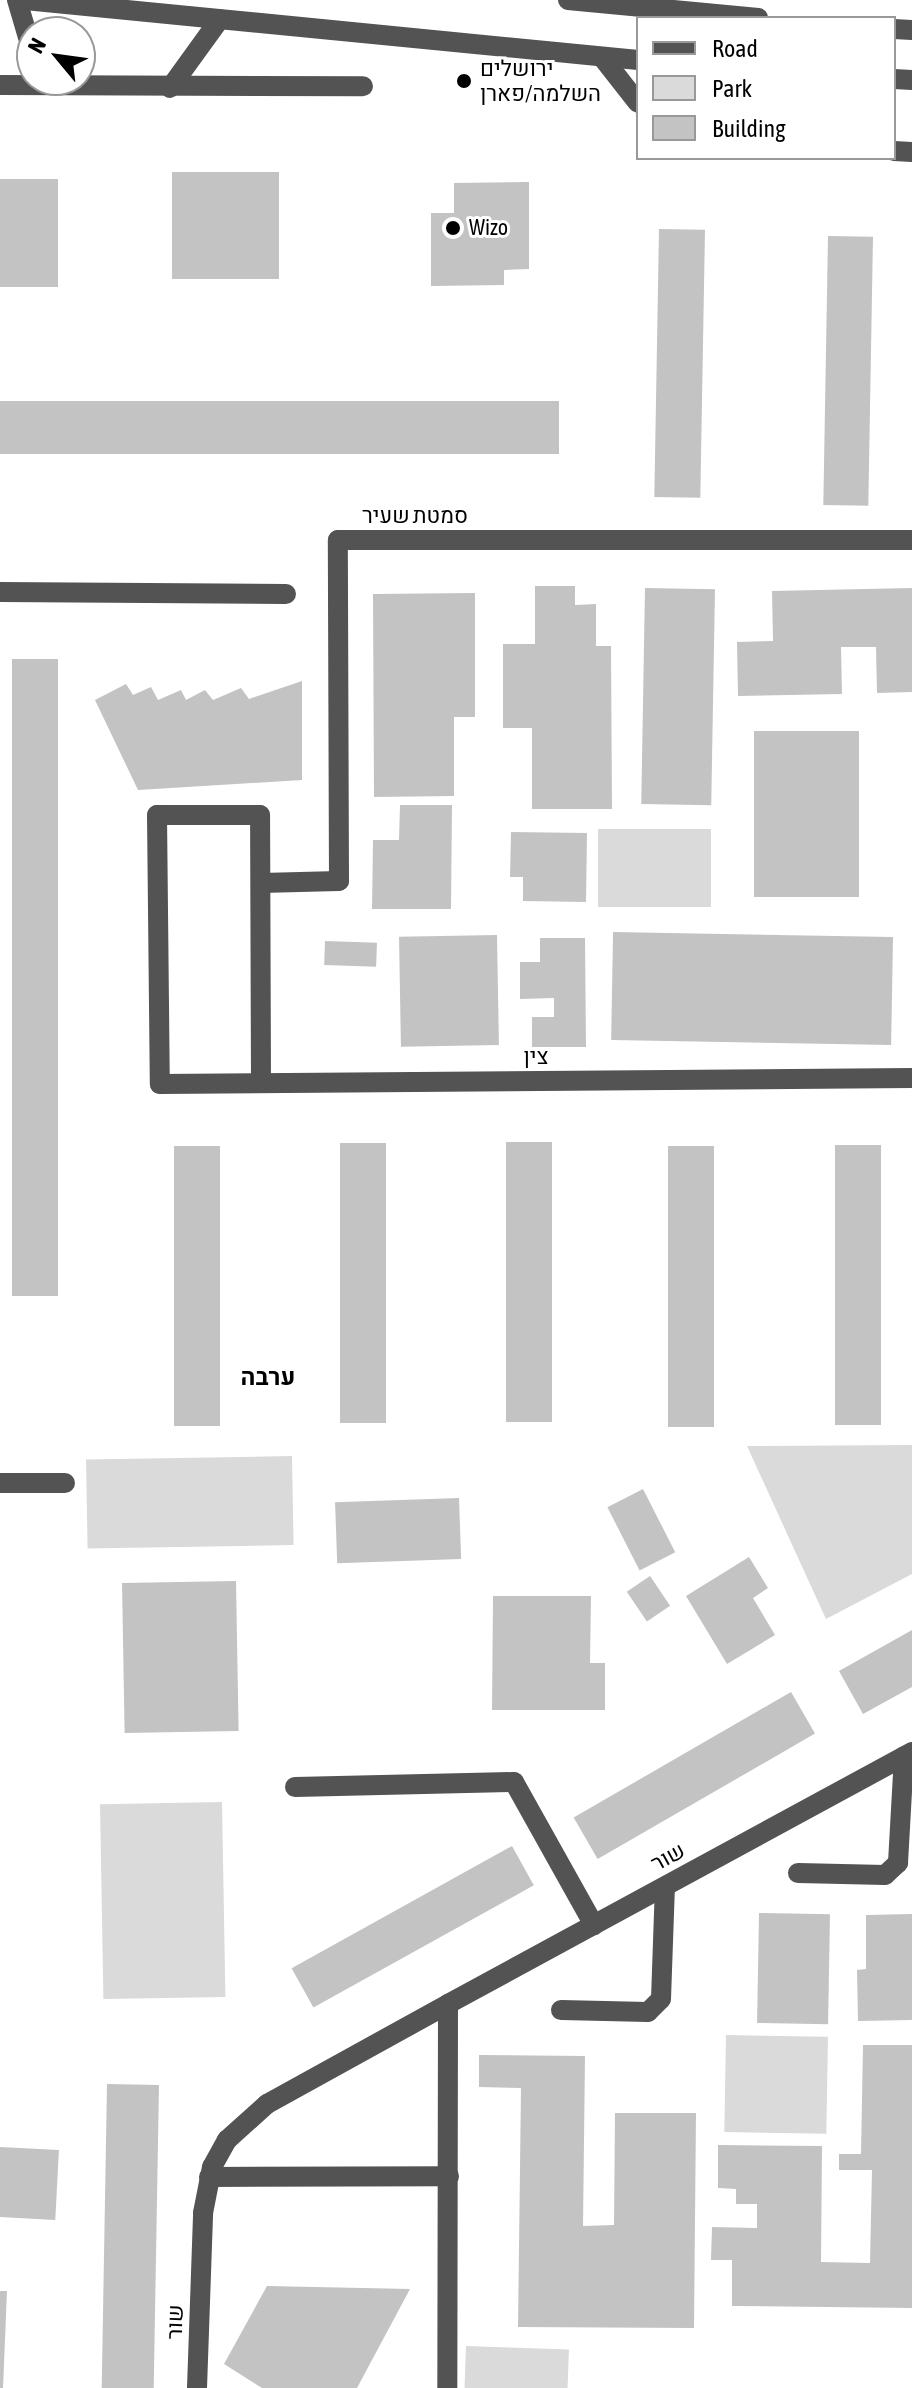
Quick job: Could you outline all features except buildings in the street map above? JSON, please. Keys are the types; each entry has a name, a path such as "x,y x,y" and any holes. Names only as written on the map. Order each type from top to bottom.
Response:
{"street":[{"path":"25,0 636,60"},
{"path":"568,0 739,16"},
{"path":"170,88 220,19"},
{"path":"602,57 636,100"},
{"path":"96,85 170,88 363,86"},
{"name":"סמטת שעיר","path":"261,883 339,881 338,540 912,540"},
{"path":"0,592 286,594"},
{"name":"צין","path":"261,883 260,815 157,815 160,1084 912,1078"},
{"path":"261,883 261,1083"},
{"path":"0,1483 65,1483"},
{"path":"798,1873 885,1875 898,1863 908,1754"},
{"name":"שור","path":"197,2388 203,2213 209,2177 227,2140 250,2115 908,1754"},
{"path":"295,1787 514,1782 594,1925"},
{"path":"561,2010 648,2012 661,1999 665,1887"},
{"path":"447,2388 448,2004"},
{"path":"209,2177 449,2176"}],"green space":[{"path":"598,829 711,829 711,907 598,907"},
{"path":"912,1445 912,1574 826,1619 747,1446"},
{"path":"292,1456 294,1545 88,1549 86,1460"},
{"path":"222,1802 225,1997 103,1999 100,1804"},
{"path":"726,2035 828,2037 826,2134 724,2132"},
{"path":"466,2346 569,2350 568,2388 465,2388"}],"place":[{"name":"ירושלים השלמה/פארן","path":"464,81"},
{"name":"Wizo","path":"453,228"}],"district":[{"name":"ערבה","path":"268,1377"}]}
